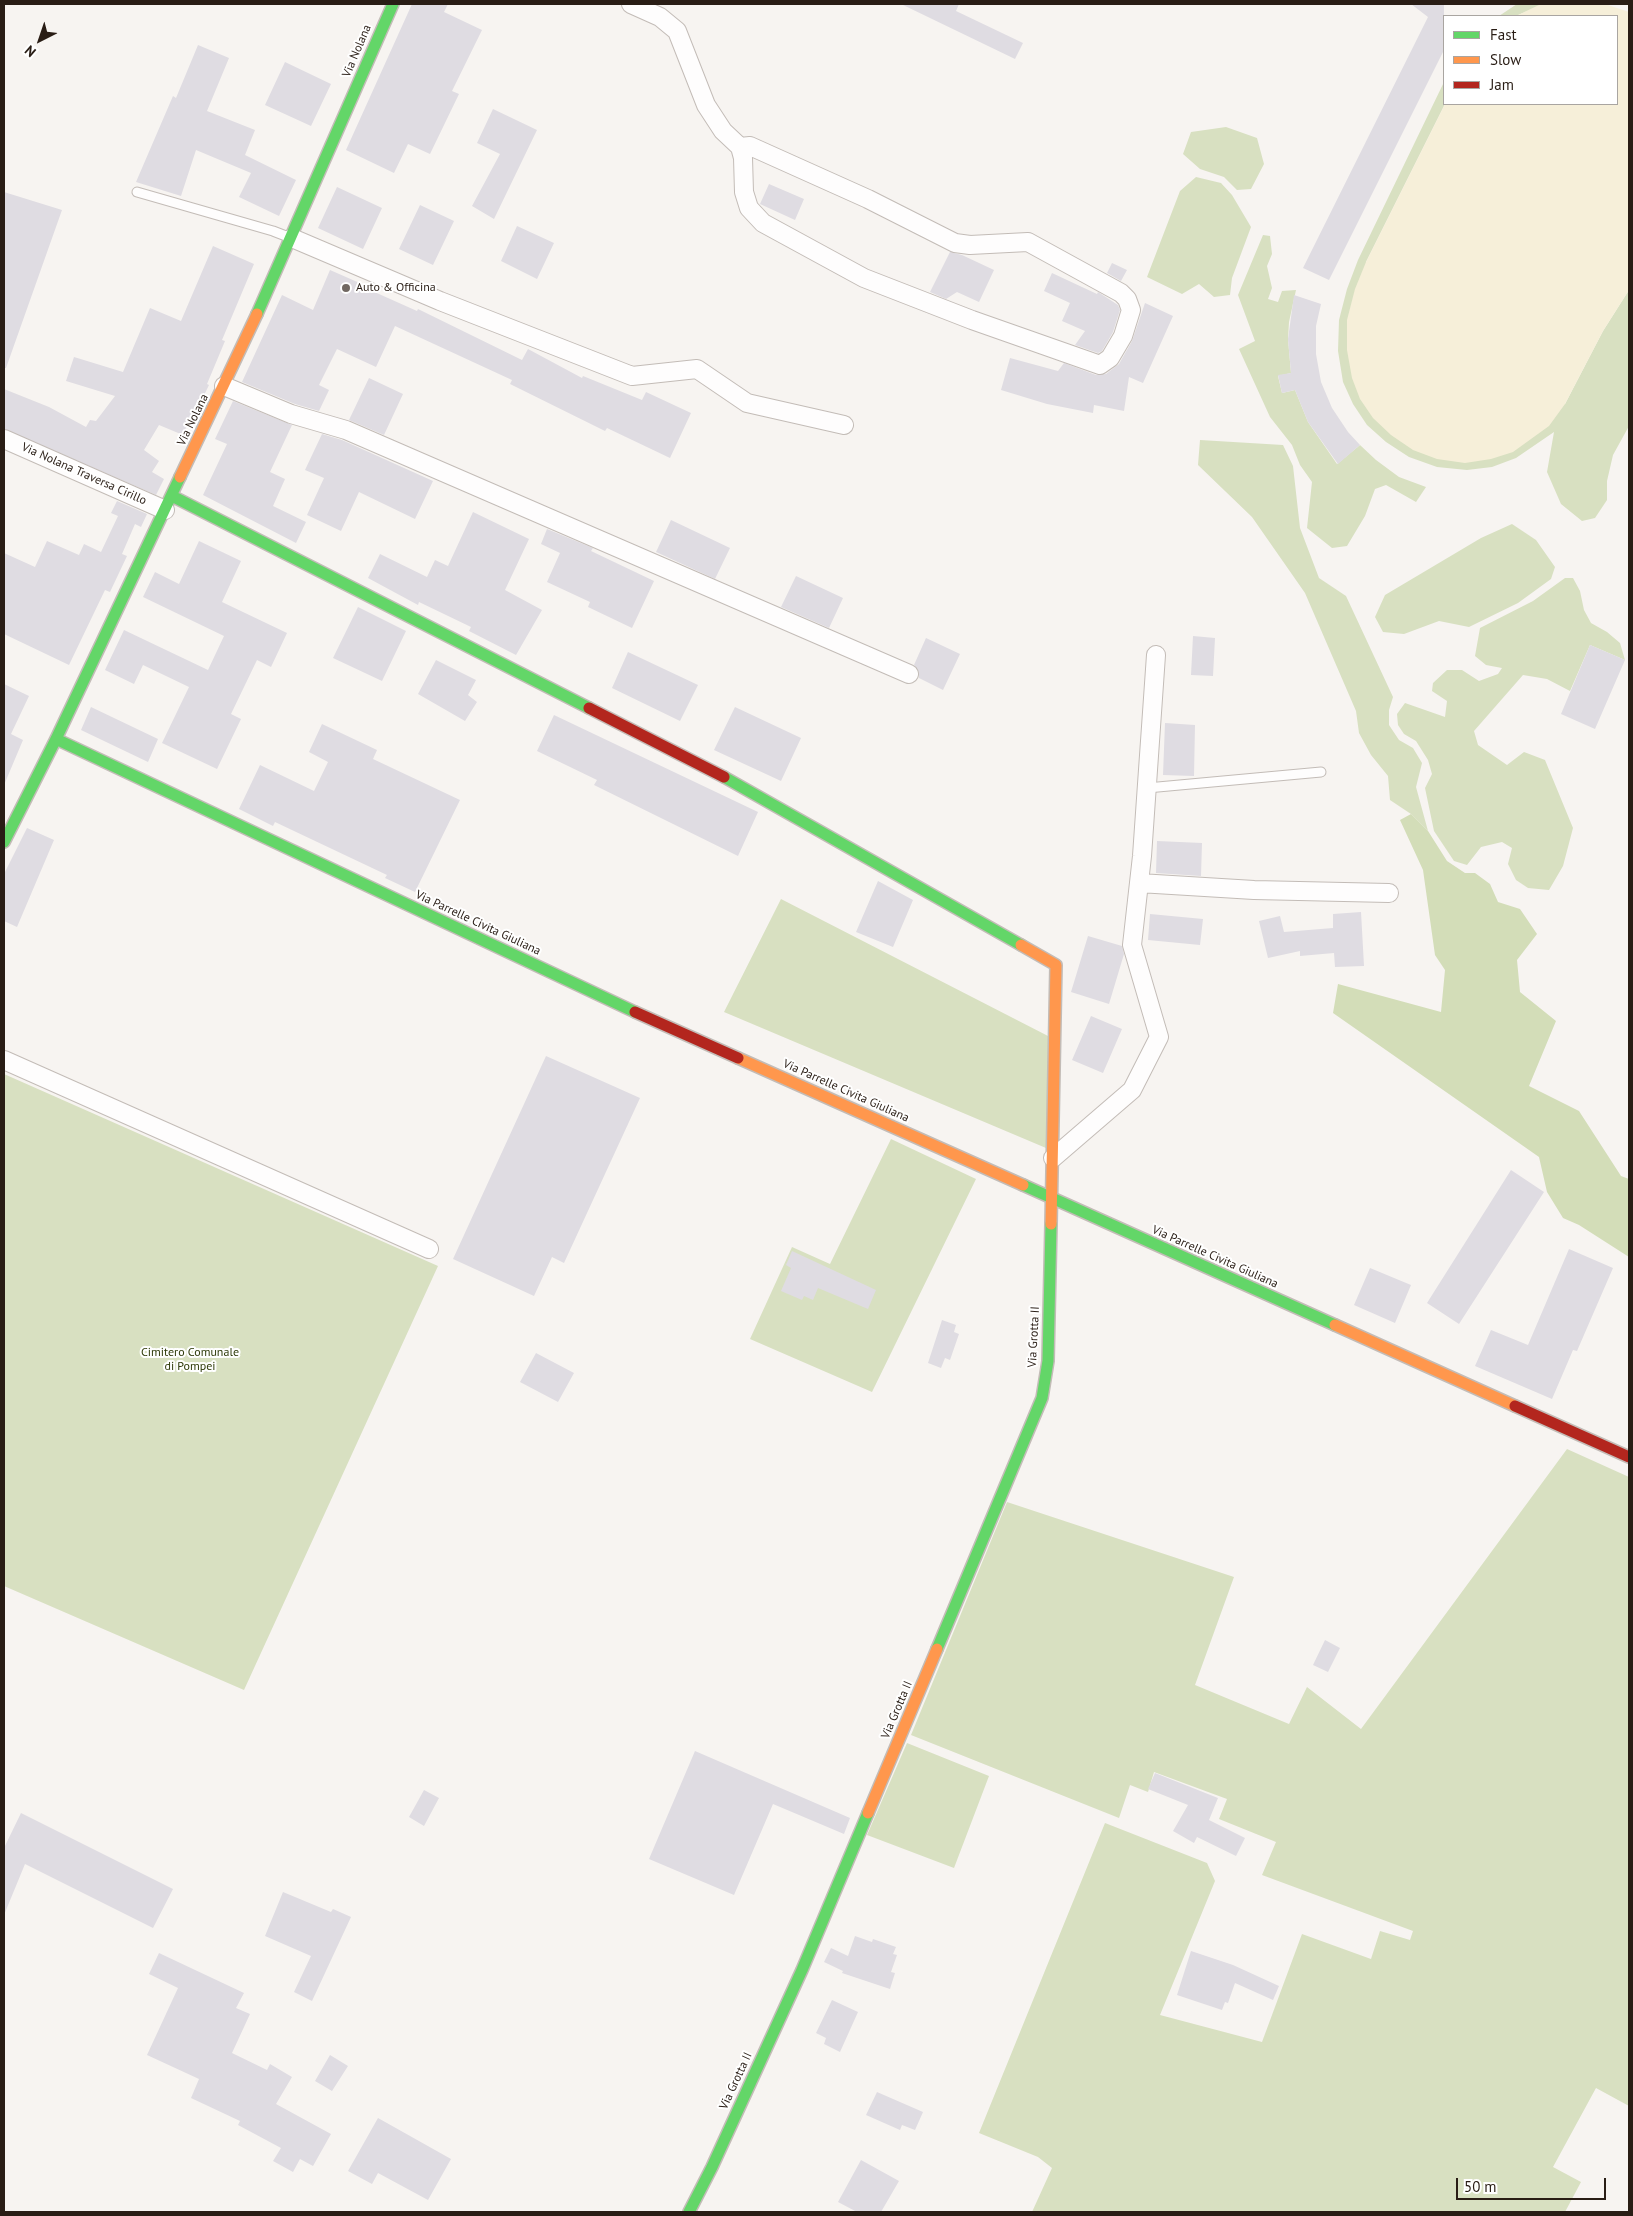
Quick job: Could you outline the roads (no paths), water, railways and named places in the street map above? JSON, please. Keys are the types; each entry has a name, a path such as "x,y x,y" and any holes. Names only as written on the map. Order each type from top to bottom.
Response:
{"street":[{"name":"Via Nolana","path":"4,842 56,739 224,386 292,238 392,4"},
{"path":"631,4 660,17 677,31 706,105 723,131 740,147 743,158 744,192 749,208 763,223 864,278 972,320 1100,365 1110,358 1124,336 1131,310 1127,299 1121,292 1028,242 970,245 955,243 868,199 750,146 740,147"},
{"path":"292,238 440,301 632,376 697,369 746,403 844,425"},
{"path":"224,386 291,414 346,430 909,674"},
{"name":"Via Nolana Traversa Cirillo","path":"4,439 168,503"},
{"name":"Via Grotta II","path":"168,503 727,778 1056,965 1048,1361 1042,1398 802,1970 712,2167 689,2212"},
{"path":"1053,1158 1132,1090 1159,1037 1132,945 1147,788 1156,655"},
{"name":"Via Parrelle Civita Giuliana","path":"56,739 600,996 1629,1457"},
{"path":"1139,883 1254,890 1389,894"},
{"path":"4,1060 429,1249"}],"lane":[{"path":"137,192 292,238"},
{"path":"1147,788 1321,772"}],"place":[{"name":"Auto & Officina","path":"346,288"}],"park label":[{"name":"Cimitero Comunale di Pompei","path":"190,1360"}]}
